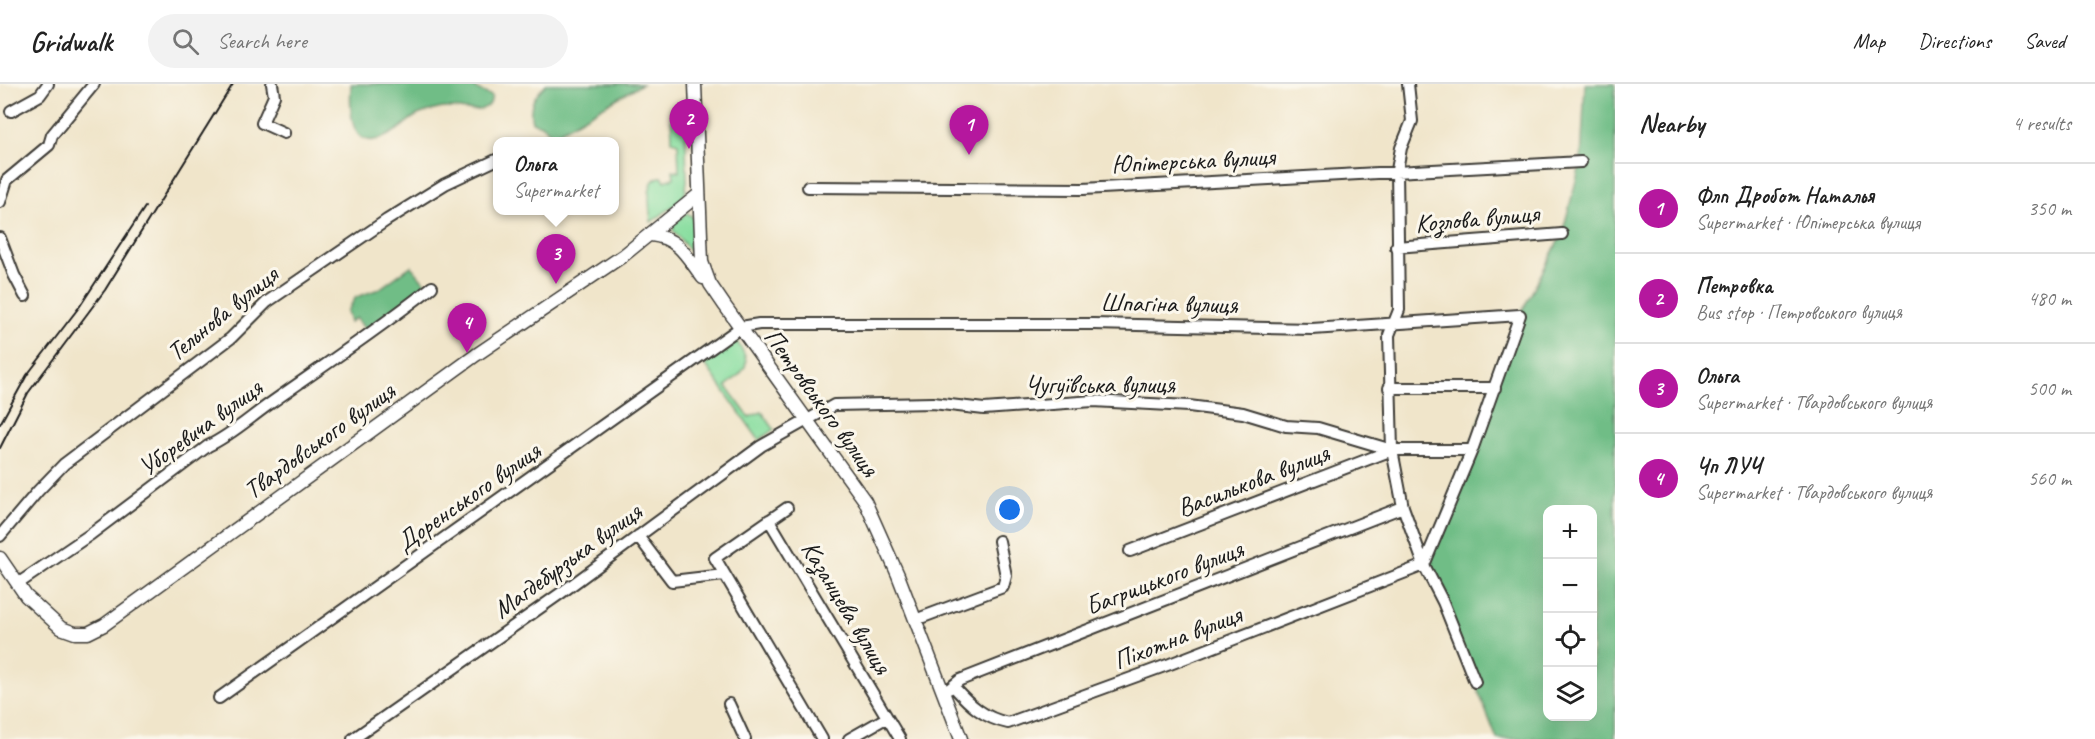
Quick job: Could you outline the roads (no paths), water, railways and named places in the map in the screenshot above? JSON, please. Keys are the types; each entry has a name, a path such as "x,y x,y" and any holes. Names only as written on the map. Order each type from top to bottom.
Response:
{"main road":[{"name":"Петровського вулиця","path":"695,84 698,195 701,250 705,274 725,306 865,501 915,620 948,689 961,739"},
{"name":"Твардовського вулиця","path":"19,583 26,596 61,628 75,633 88,633 104,625 476,355 651,235 698,195"},
{"path":"651,235 667,237 682,251 725,306"},
{"path":"0,558 19,583"}],"street":[{"path":"11,111 39,94 48,84"},
{"path":"0,202 7,180 49,145 52,135 94,84"},
{"path":"272,84 274,96 262,123 284,133"},
{"path":"1408,84 1412,121 1401,148 1397,170 1396,247 1399,310 1392,322 1389,335 1392,450 1402,507 1424,565 1443,602 1475,682"},
{"name":"Тельнова вулиця","path":"0,536 38,490 64,464 231,338 267,302 387,220 445,184 493,161"},
{"name":"Юпітерська вулиця","path":"808,188 1083,189 1397,170 1581,162"},
{"name":"Козлова вулиця","path":"1396,247 1562,234"},
{"path":"0,238 25,296"},
{"path":"682,251 692,253 701,250"},
{"name":"Уборевича вулиця","path":"19,583 91,534 208,446 229,436 432,287"},
{"name":"Шпагіна вулиця","path":"741,327 759,324 1093,324 1312,329 1520,315 1472,450 1424,565"},
{"name":"Доренського вулиця","path":"219,698 741,327"},
{"path":"1389,388 1495,388"},
{"name":"Чугуївська вулиця","path":"807,419 834,405 933,404 984,409 1093,401 1179,406 1243,413 1286,426 1318,428 1392,450"},
{"name":"Магдебурзька вулиця","path":"354,739 761,446 807,419"},
{"path":"1392,450 1472,450"},
{"name":"Василькова вулиця","path":"1130,551 1392,450"},
{"name":"Багрицького вулиця","path":"948,689 960,680 1402,507"},
{"path":"787,508 715,558 822,739"},
{"name":"Казанцева вулиця","path":"769,520 900,739"},
{"path":"638,536 672,581 724,575"},
{"path":"915,620 1003,586 1006,576 999,541"},
{"name":"Піхотна вулиця","path":"948,689 991,719 1008,723 1170,664 1424,565"},
{"path":"729,704 745,739"},
{"path":"849,739 886,717"},
{"path":"368,739 375,726"}],"railway":[{"path":"0,448 28,393 105,290 233,84"},
{"path":"0,424 27,375 80,306 145,207"}],"place":[{"name":"Петровка","path":"689,149"},
{"name":"Флп Дробот Наталья","path":"969,155"},
{"name":"Ольга","path":"556,284"},
{"name":"Чп ЛУЧ","path":"467,353"}]}
